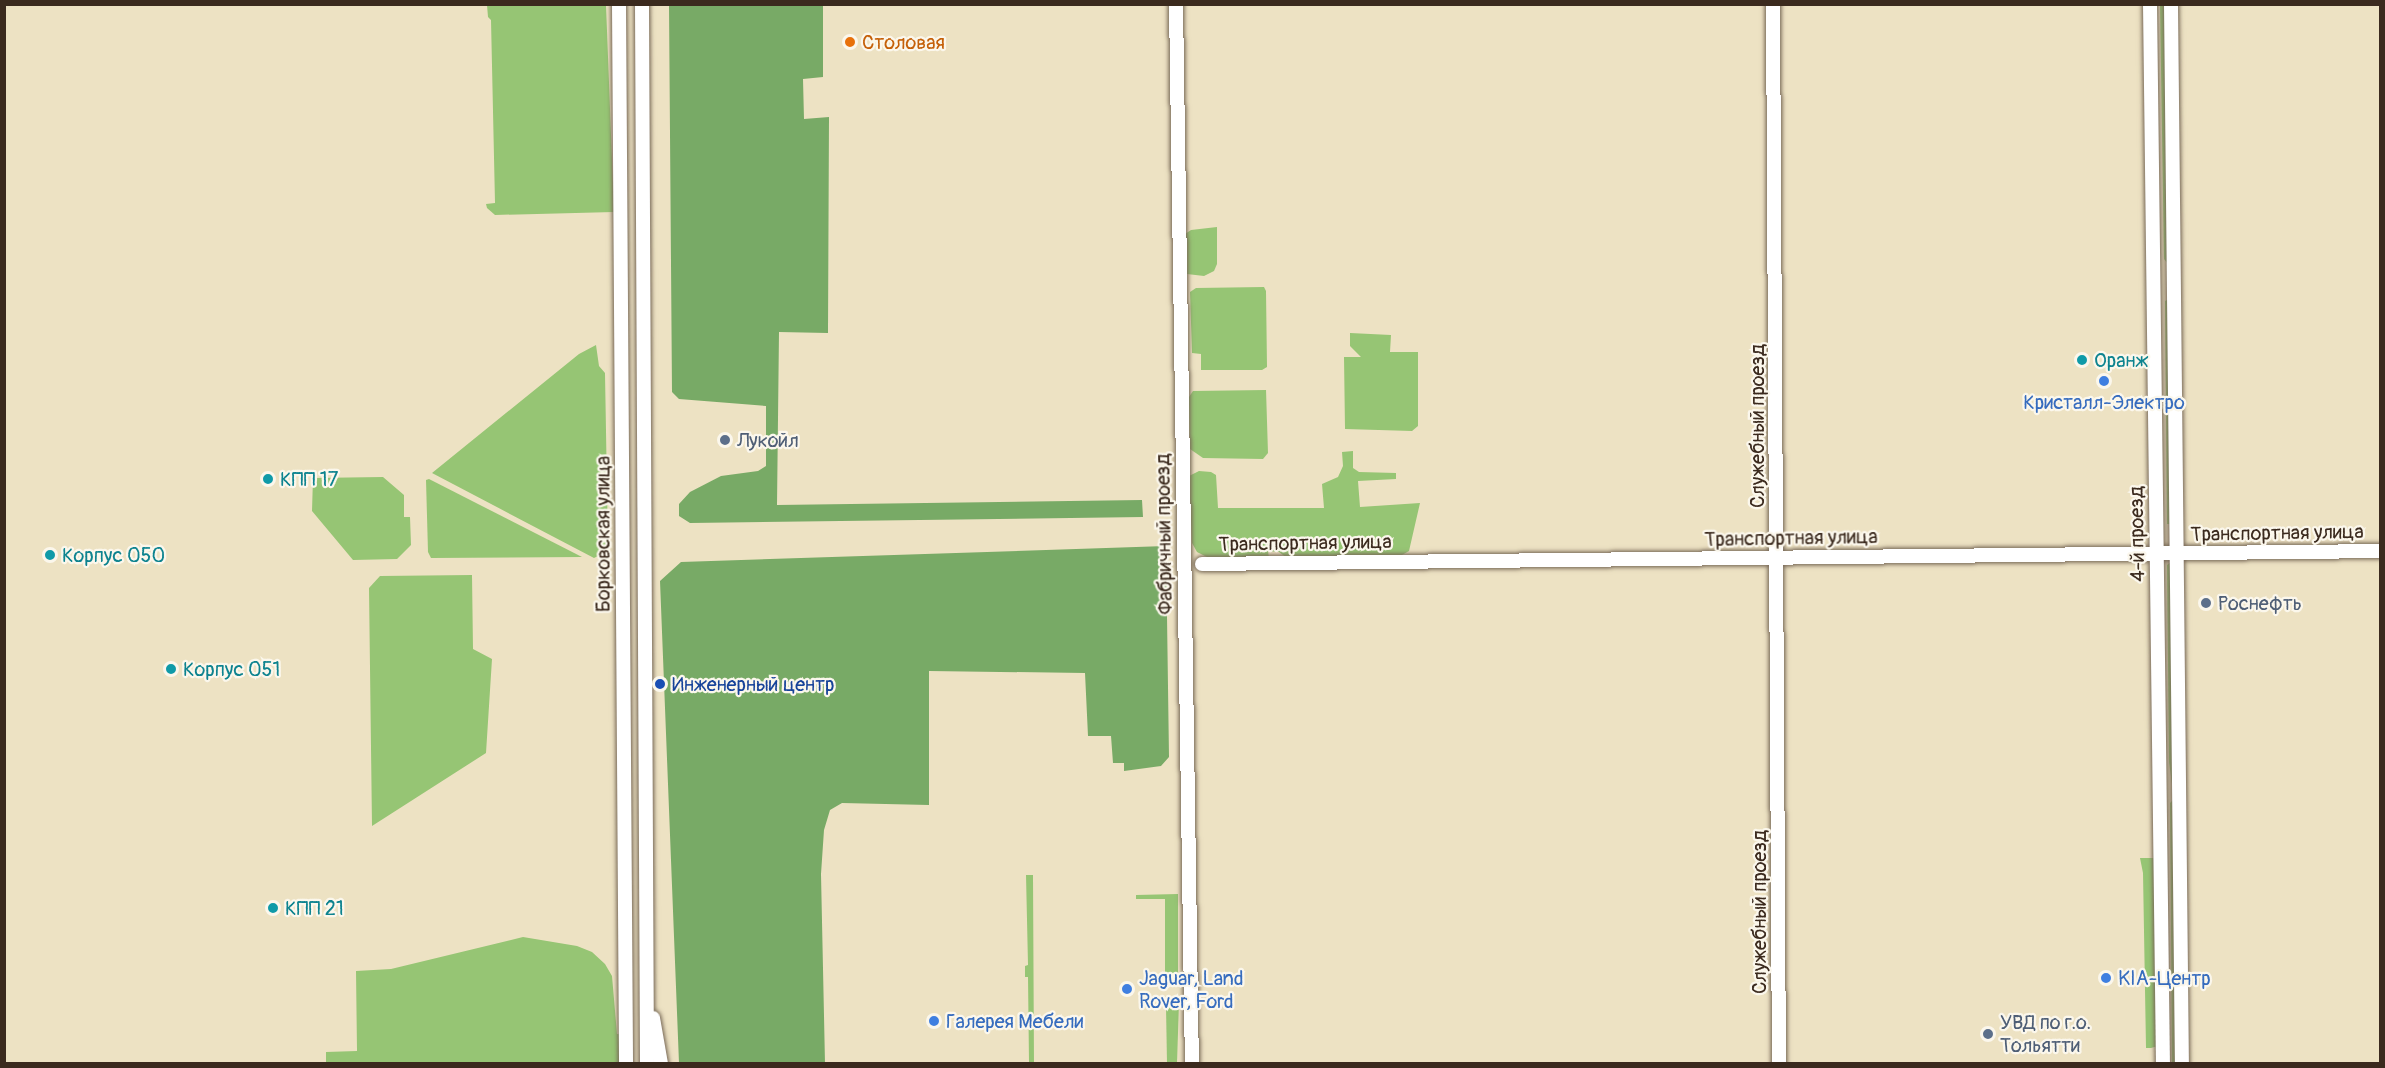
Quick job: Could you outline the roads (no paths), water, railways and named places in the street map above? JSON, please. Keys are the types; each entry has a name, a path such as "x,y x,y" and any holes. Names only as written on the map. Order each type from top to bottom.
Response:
{"main road":[{"name":"Борковская улица","path":"619,4 626,1064"},
{"name":"Борковская улица","path":"642,4 647,1064"},
{"name":"Фабричный проезд","path":"1176,4 1192,1064"},
{"name":"Служебный проезд","path":"1773,4 1779,1064"},
{"name":"4-й проезд","path":"2150,4 2163,1064"},
{"name":"4-й проезд","path":"2171,4 2172,278 2182,1064"},
{"path":"2154,278 2172,278"},
{"name":"Транспортная улица","path":"1202,564 2380,551"},
{"path":"622,562 644,563"},
{"path":"646,973 661,1064"}],"place":[{"name":"Столовая","path":"850,42"},
{"name":"Оранж","path":"2082,360"},
{"name":"Кристалл-Электро","path":"2104,381"},
{"name":"Лукойл","path":"725,440"},
{"name":"КПП 17","path":"268,479"},
{"name":"Корпус 050","path":"50,555"},
{"name":"Роснефть","path":"2206,603"},
{"name":"Корпус 051","path":"171,669"},
{"name":"Инженерный центр","path":"660,684"},
{"name":"КПП 21","path":"273,908"},
{"name":"KIA-Центр","path":"2106,978"},
{"name":"Jaguar, Land Rover, Ford","path":"1127,989"},
{"name":"Галерея Мебели","path":"934,1021"},
{"name":"УВД по г.о. Тольятти","path":"1988,1034"}]}
